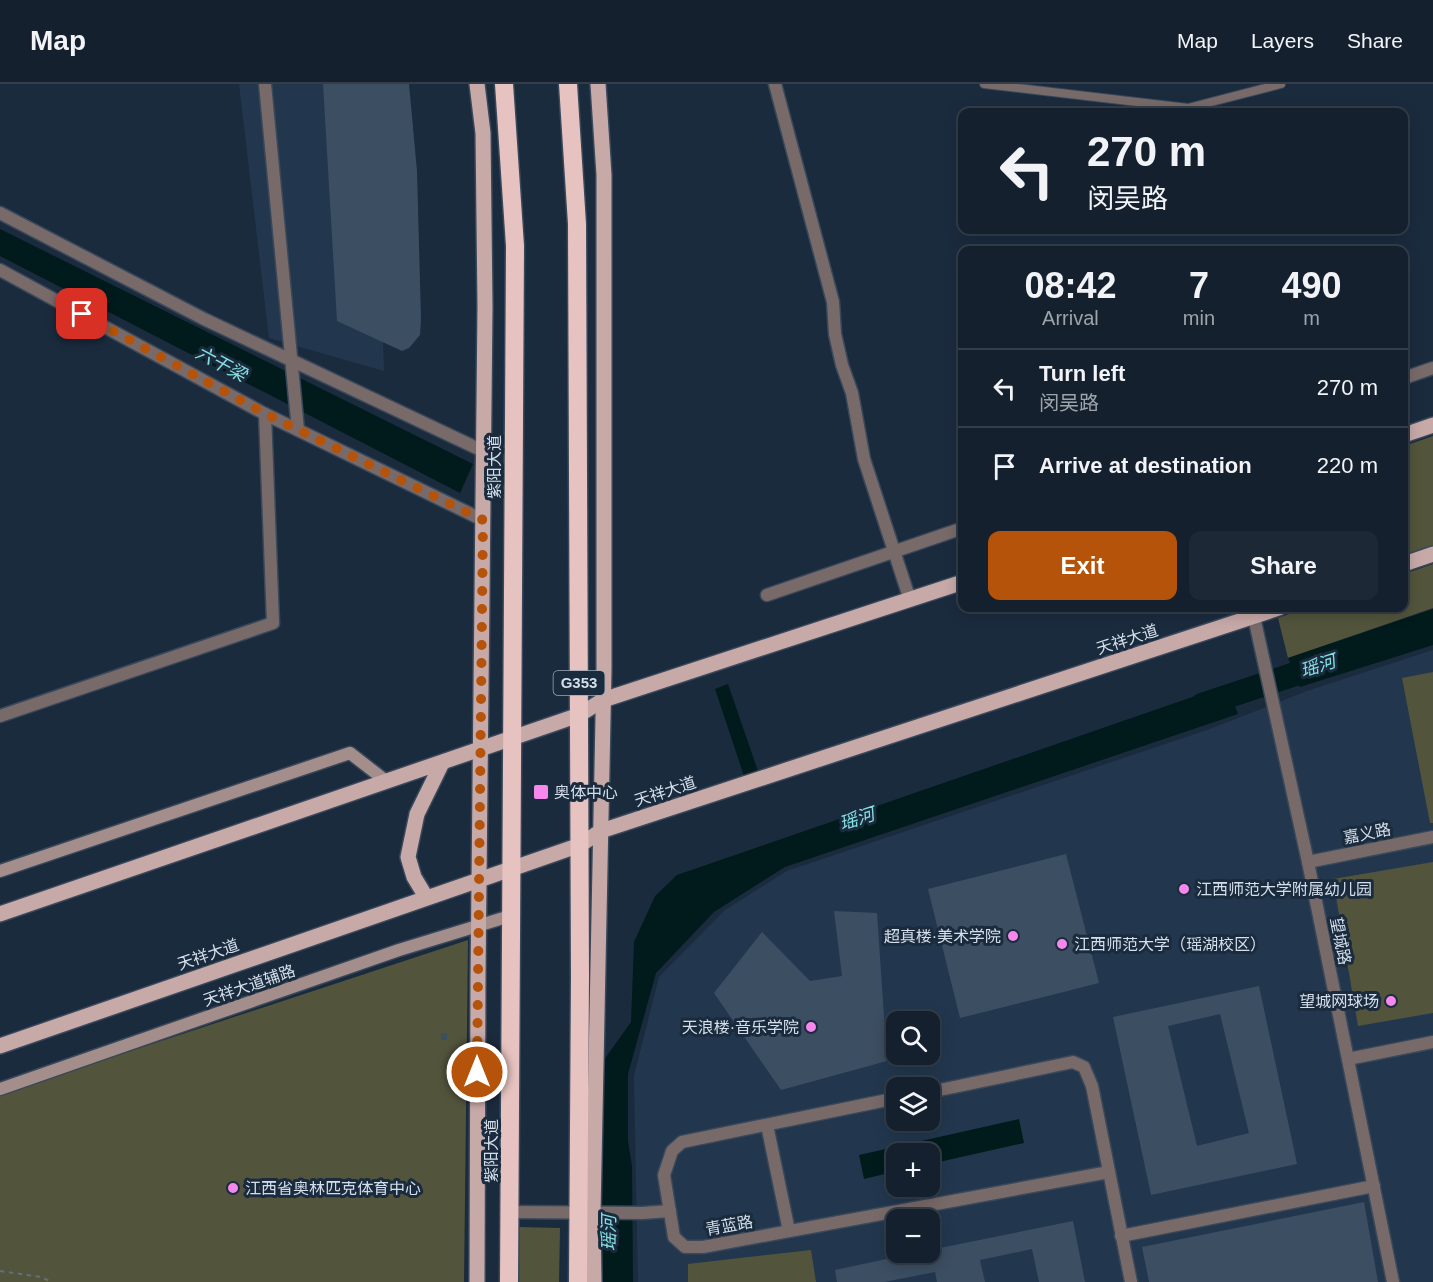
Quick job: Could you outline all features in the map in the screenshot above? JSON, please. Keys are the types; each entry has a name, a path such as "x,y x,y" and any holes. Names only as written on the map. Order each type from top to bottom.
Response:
{"highway":[{"name":"紫阳大道","path":"504,84 515,246 509,1282"},
{"name":"G353","path":"568,84 577,224 580,845 585,1213 578,1282"}],"main road":[{"path":"477,84 483,133 485,307 478,926 477,1282"},
{"path":"594,1282 585,1213 601,831 603,700 604,175 598,84"},
{"path":"1408,434 1433,425"},
{"path":"1408,563 1433,554"},
{"path":"0,914 579,715 603,700 958,584"},
{"name":"天祥大道","path":"0,1046 580,845 601,831 1253,612"},
{"path":"0,871 350,753 386,781"},
{"path":"426,897 414,876 408,857 417,814 442,763"},
{"name":"天祥大道辅路","path":"0,1089 399,950 510,916"}],"street":[{"path":"265,84 298,430"},
{"path":"775,84 833,302 835,334 842,365 852,393 864,459 910,600"},
{"path":"0,213 204,320 483,450"},
{"path":"0,270 266,414 483,520"},
{"path":"1408,377 1433,368"},
{"path":"0,716 273,623 266,414"},
{"path":"767,595 958,530"},
{"name":"望城路","path":"1253,612 1308,862 1393,1282"},
{"name":"嘉义路","path":"1308,862 1433,837"},
{"path":"1348,1059 1433,1042"},
{"path":"940,1090 1073,1062 1084,1067 1092,1086 1131,1282"},
{"name":"青蓝路","path":"886,1100 682,1142 672,1151 664,1175 674,1237 685,1247 703,1247 1109,1172"},
{"path":"767,1125 789,1231"},
{"path":"1122,1236 1374,1186"},
{"path":"510,1212 642,1213 670,1211"}],"lane":[{"path":"984,84 1188,108 1281,84"}],"path":[{"path":"0,1271 41,1276 52,1282"}],"shaded area":[{"path":"239,84 373,84 384,371 269,338"},
{"path":"1433,436 1433,546 1408,554 1408,445"},
{"path":"1433,564 1433,608 1288,658 1278,618 1295,612 1408,612 1408,573"},
{"name":"江西师范大学（瑶湖校区）","path":"1433,650 1433,1282 638,1282 634,1076 659,977 725,910 787,871 1210,729 1307,691"},
{"path":"1433,672 1433,823 1430,823 1402,678"},
{"path":"1433,862 1433,1013 1358,1026 1333,879"},
{"name":"江西省奥林匹克体育中心","path":"468,940 464,1282 0,1282 0,1094"},
{"path":"517,1227 560,1228 559,1282 517,1282"},
{"path":"811,1250 816,1282 688,1282 688,1264"}],"water":[{"name":"六干梁","path":"0,229 473,464 460,493 0,256"},
{"path":"1433,609 1433,645 1300,687 1288,658"},
{"path":"728,684 759,774 745,779 715,689"},
{"path":"1227,685 1238,714 785,867 714,912 656,973 628,1074 633,1282 600,1282 601,1064 631,1022 634,942 655,896 677,875"},
{"path":"1019,1119 1024,1143 940,1162 940,1143 912,1143"},
{"path":"886,1149 886,1174 864,1179 859,1155"}],"building":[{"path":"323,84 409,84 417,171 421,319 420,335 409,348 402,351 337,321"},
{"name":"超真楼·美术学院","path":"1066,854 1099,983 960,1018 928,889"},
{"name":"天浪楼·音乐学院","path":"834,911 877,913 886,1061 781,1090 714,993 762,932 810,981 842,976"},
{"path":"1259,986 1297,1164 1151,1195 1113,1017","holes":["1220,1014 1249,1133 1197,1146 1168,1026"]},
{"path":"441,1033 447,1033 447,1040 441,1040"},
{"path":"1364,1202 1378,1282 1149,1282 1142,1247"},
{"path":"1073,1221 1085,1282 1039,1282 1032,1249 980,1260 985,1282 937,1282 935,1272 884,1282 837,1282 835,1270 886,1259 886,1263 940,1263 940,1248"}],"waterway":[{"name":"瑶河","path":"1202,705 1325,664"}],"place":[{"name":"奥体中心","path":"541,792"},
{"name":"江西师范大学附属幼儿园","path":"1184,889"},
{"name":"超真楼·美术学院","path":"1013,936"},
{"name":"江西师范大学（瑶湖校区）","path":"1062,944"},
{"name":"望城网球场","path":"1391,1001"},
{"name":"天浪楼·音乐学院","path":"811,1027"},
{"name":"江西省奥林匹克体育中心","path":"233,1188"}],"route":[{"path":"82,314 266,414 483,520 477,1072"}]}
